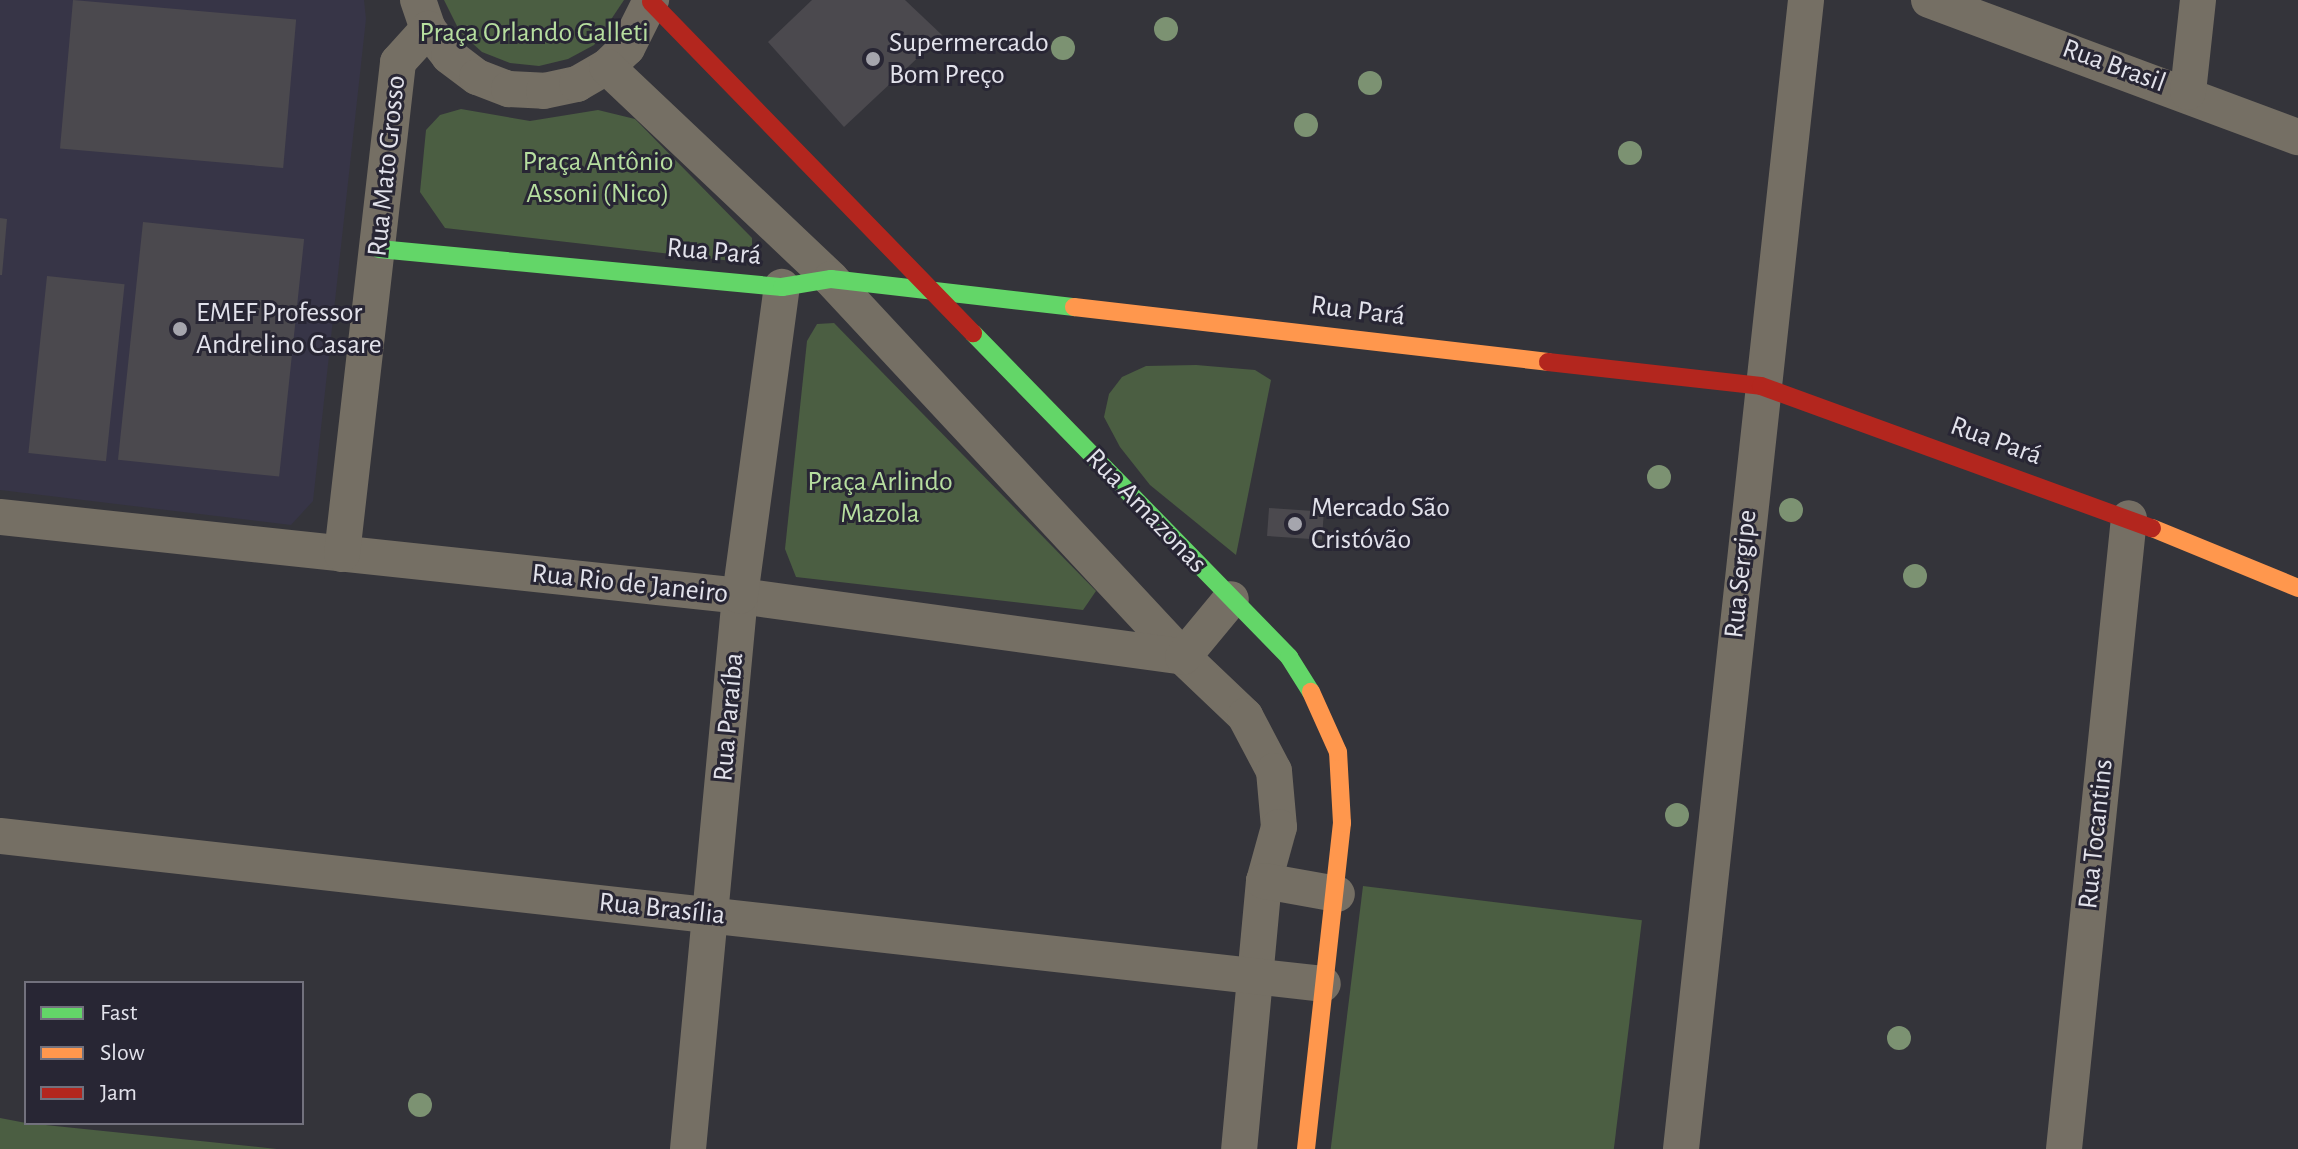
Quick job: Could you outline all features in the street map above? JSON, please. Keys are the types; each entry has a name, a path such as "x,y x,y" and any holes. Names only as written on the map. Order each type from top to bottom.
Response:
{"street":[{"name":"Rua Sergipe","path":"1681,1149 1761,386 1806,0"},
{"name":"Rua Brasil","path":"1929,0 2188,92 2298,137"},
{"path":"2188,92 2198,0"},
{"path":"423,14 449,56 477,77 509,89 544,91 577,84 607,67 627,48 651,1"},
{"name":"Rua Amazonas","path":"651,1 1289,657 1321,707 1338,752 1342,823 1337,894 1323,984 1306,1149"},
{"name":"Rua Mato Grosso","path":"342,554 398,62 423,14"},
{"path":"607,67 831,279 1183,657 1245,716 1274,771 1279,827 1264,881 1239,1149"},
{"name":"Rua Pará","path":"379,249 782,287 831,279 1761,386 2129,518 2298,588"},
{"name":"Rua Paraíba","path":"688,1149 740,596 782,287"},
{"name":"Rua Rio de Janeiro","path":"0,517 740,596 1183,657"},
{"name":"Rua Tocantins","path":"2064,1149 2129,518"},
{"path":"1183,657 1231,599"},
{"name":"Rua Brasília","path":"0,836 1323,984"},
{"path":"1264,881 1337,894"}],"shaded area":[{"name":"EMEF Professor Andrelino Casare","path":"0,0 364,0 366,19 313,501 291,525 0,490"}],"green space":[{"name":"Praça Orlando Galleti","path":"444,0 624,0 594,45 568,59 539,66 510,63 482,52 460,32"},
{"name":"Praça Antônio Assoni (Nico)","path":"461,109 530,121 598,110 635,119 752,238 752,255 732,261 445,228 420,192 426,130 440,115"},
{"name":"Praça Arlindo Mazola","path":"834,323 1096,591 1083,610 796,577 785,549 807,341 817,324"},
{"path":"1196,365 1255,370 1271,380 1236,555 1150,485 1120,447 1104,417 1109,394 1122,377 1146,366"},
{"path":"1363,886 1642,920 1614,1149 1331,1149"},
{"path":"0,1118 24,1125 277,1149 0,1149"}],"building":[{"path":"73,0 296,20 283,168 60,148"},
{"name":"Supermercado Bom Preço","path":"812,0 905,0 942,35 844,127 768,42"},
{"path":"0,218 7,219 2,275 0,275"},
{"path":"143,222 304,239 279,477 118,460"},
{"path":"47,276 125,284 106,461 28,453"},
{"name":"Mercado São Cristóvão","path":"1269,508 1324,512 1322,540 1267,536"}],"traffic: fast":[{"path":"379,249 782,287 831,279 1074,307"},
{"path":"973,333 1289,657 1311,692"}],"traffic: slow":[{"path":"1074,307 1548,362"},
{"path":"2152,528 2298,588"},
{"path":"1306,1149 1342,823 1338,752 1311,692"}],"traffic: jam":[{"path":"651,2 973,333"},
{"path":"1548,362 1761,386 2152,528"}],"place":[{"name":"Supermercado Bom Preço","path":"873,59"},
{"name":"EMEF Professor Andrelino Casare","path":"180,329"},
{"name":"Mercado São Cristóvão","path":"1295,524"}]}
